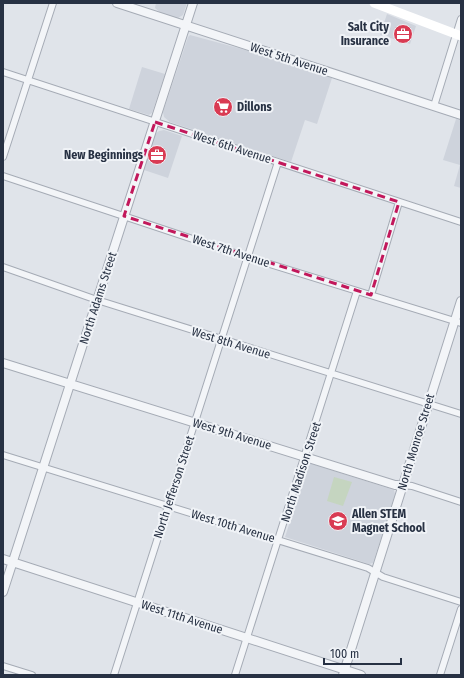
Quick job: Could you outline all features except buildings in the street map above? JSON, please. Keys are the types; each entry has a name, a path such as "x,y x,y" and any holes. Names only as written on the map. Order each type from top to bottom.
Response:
{"main road":[{"path":"374,3 459,35"}],"street":[{"path":"3,157 53,3"},
{"name":"West 5th Avenue","path":"117,3 461,115"},
{"name":"North Adams Street","path":"3,592 193,3"},
{"path":"434,106 459,35 461,19"},
{"name":"West 6th Avenue","path":"3,72 461,222"},
{"name":"North Jefferson Street","path":"114,675 278,162"},
{"name":"West 7th Avenue","path":"3,176 248,257 458,322"},
{"path":"370,295 399,202"},
{"name":"West 8th Avenue","path":"3,267 97,300 221,340 461,414"},
{"name":"North Madison Street","path":"235,675 332,374 357,291"},
{"name":"North Monroe Street","path":"344,672 428,404 458,322 461,301"},
{"name":"West 9th Avenue","path":"3,363 395,485 412,486 461,502"},
{"name":"West 10th Avenue","path":"3,455 368,568 383,577 461,602"},
{"name":"West 11th Avenue","path":"3,559 247,638 344,672 361,675"},
{"path":"440,675 461,609"},
{"path":"3,666 32,675"}],"highlighted area":[{"path":"155,122 399,202 371,295 124,216"}],"shaded area":[{"path":"156,3 187,3 183,15 178,18 161,13 155,8"},
{"path":"387,14 416,26 410,44 380,35"},
{"path":"190,35 242,49 332,78 317,124 305,120 291,162 170,122 164,117 163,112 188,37"},
{"path":"142,67 165,74 152,113 149,115 129,109"},
{"path":"456,119 461,120 461,188 454,186 460,165 443,160"},
{"path":"164,130 182,136 168,178 144,170 155,134"},
{"name":"Allen STEM Magnet School","path":"309,463 394,490 395,494 373,563 369,564 285,537"}],"green space":[{"path":"334,477 352,482 343,506 327,501"}],"place":[{"name":"Salt City Insurance","path":"403,34"},
{"name":"Dillons","path":"223,107"},
{"name":"New Beginnings","path":"157,155"},
{"name":"Allen STEM Magnet School","path":"338,521"}]}
